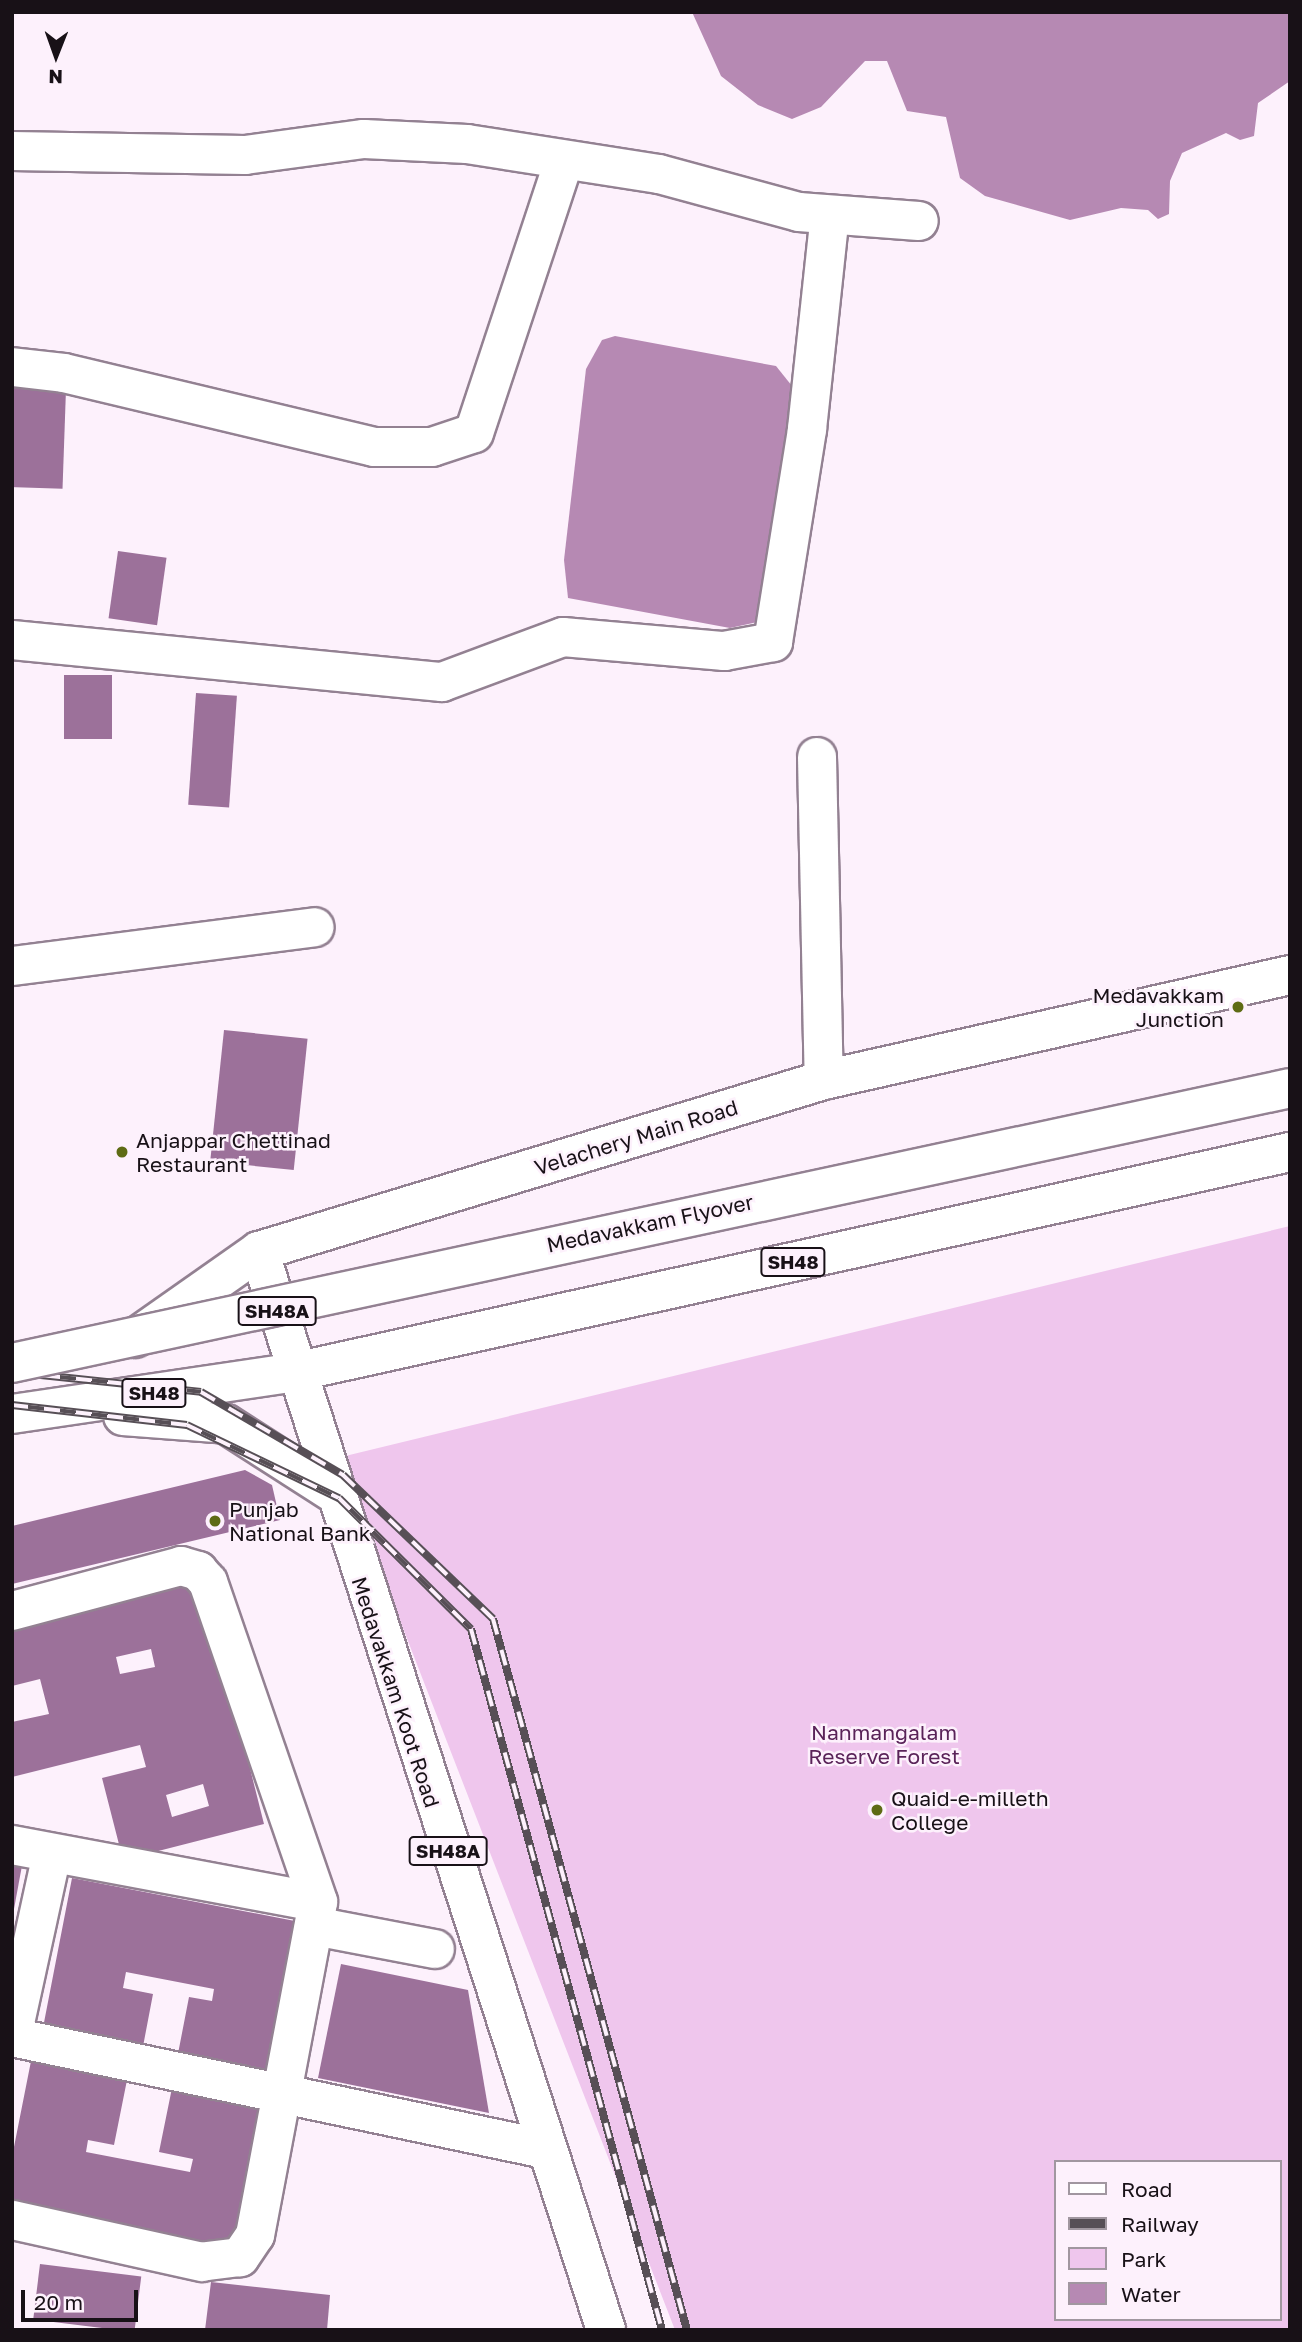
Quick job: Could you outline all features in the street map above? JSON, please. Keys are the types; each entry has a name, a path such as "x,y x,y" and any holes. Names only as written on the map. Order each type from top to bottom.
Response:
{"street":[{"path":"12,150 246,155 364,139 411,140 659,174 757,204 830,215 919,220"},
{"path":"12,367 64,373 374,447 432,447 474,433 564,161"},
{"path":"12,640 442,682 563,637 723,651 773,642 807,429 830,215"},
{"path":"817,757 824,1080"},
{"path":"12,966 315,927"},
{"name":"Velachery Main Road","path":"12,1374 122,1347 259,1251 824,1080 1290,975"},
{"name":"Medavakkam Flyover","path":"12,1363 1290,1088"},
{"name":"SH48","path":"12,1415 295,1372 1290,1152"},
{"name":"Medavakkam Koot Road","path":"259,1251 332,1492 606,2330"},
{"path":"12,1415 164,1416 226,1424 332,1492"},
{"path":"12,1611 181,1566 198,1571 208,1582 316,1914 255,2235 240,2258 202,2262 12,2220"},
{"path":"12,1845 316,1914 435,1949"},
{"path":"52,1853 12,2037 545,2149"}],"green space":[{"name":"Nanmangalam Reserve Forest","path":"1290,1226 1290,2330 675,2330 337,1458"}],"water":[{"path":"692,12 1290,12 1290,81 1258,103 1254,136 1240,140 1226,133 1182,153 1170,181 1169,214 1158,219 1148,210 1121,208 1070,220 985,196 960,178 946,117 907,111 887,61 865,61 821,107 792,119 758,105 721,76"},
{"path":"615,336 776,366 796,391 762,621 730,628 568,598 564,560 586,369 602,340"}],"building":[{"path":"12,388 66,390 63,489 12,487"},
{"path":"118,551 167,558 157,625 109,618"},
{"path":"64,675 112,675 112,739 64,739"},
{"path":"196,693 237,696 229,808 188,805"},
{"path":"224,1030 308,1039 294,1170 210,1161"},
{"path":"245,1470 272,1485 280,1520 12,1584 12,1526"},
{"path":"203,1582 264,1824 123,1860 102,1778 146,1767 140,1745 12,1777 12,1722 49,1714 40,1679 12,1686 12,1629","holes":["151,1649 155,1667 120,1674 116,1657","203,1784 209,1806 172,1817 166,1795"]},
{"path":"12,1858 23,1860 14,1909 12,1908"},
{"path":"72,1878 300,1922 269,2082 176,2064 189,1997 212,2001 214,1989 126,1972 123,1988 153,1994 141,2057 41,2038"},
{"path":"341,1964 468,1990 489,2113 318,2078"},
{"path":"32,2056 128,2075 114,2145 88,2140 86,2152 190,2172 193,2159 159,2152 173,2083 267,2101 237,2252 12,2209 12,2157"},
{"path":"40,2264 141,2276 135,2330 33,2320"},
{"path":"211,2282 330,2295 327,2330 205,2330"}],"railway":[{"path":"12,1372 201,1392 343,1475 493,1619 687,2330"},
{"path":"12,1405 187,1425 339,1498 471,1629 662,2330"}],"place":[{"name":"Medavakkam Junction","path":"1238,1007"},
{"name":"Anjappar Chettinad Restaurant","path":"122,1152"},
{"name":"Punjab National Bank","path":"215,1521"},
{"name":"Quaid-e-milleth College","path":"877,1810"}]}
